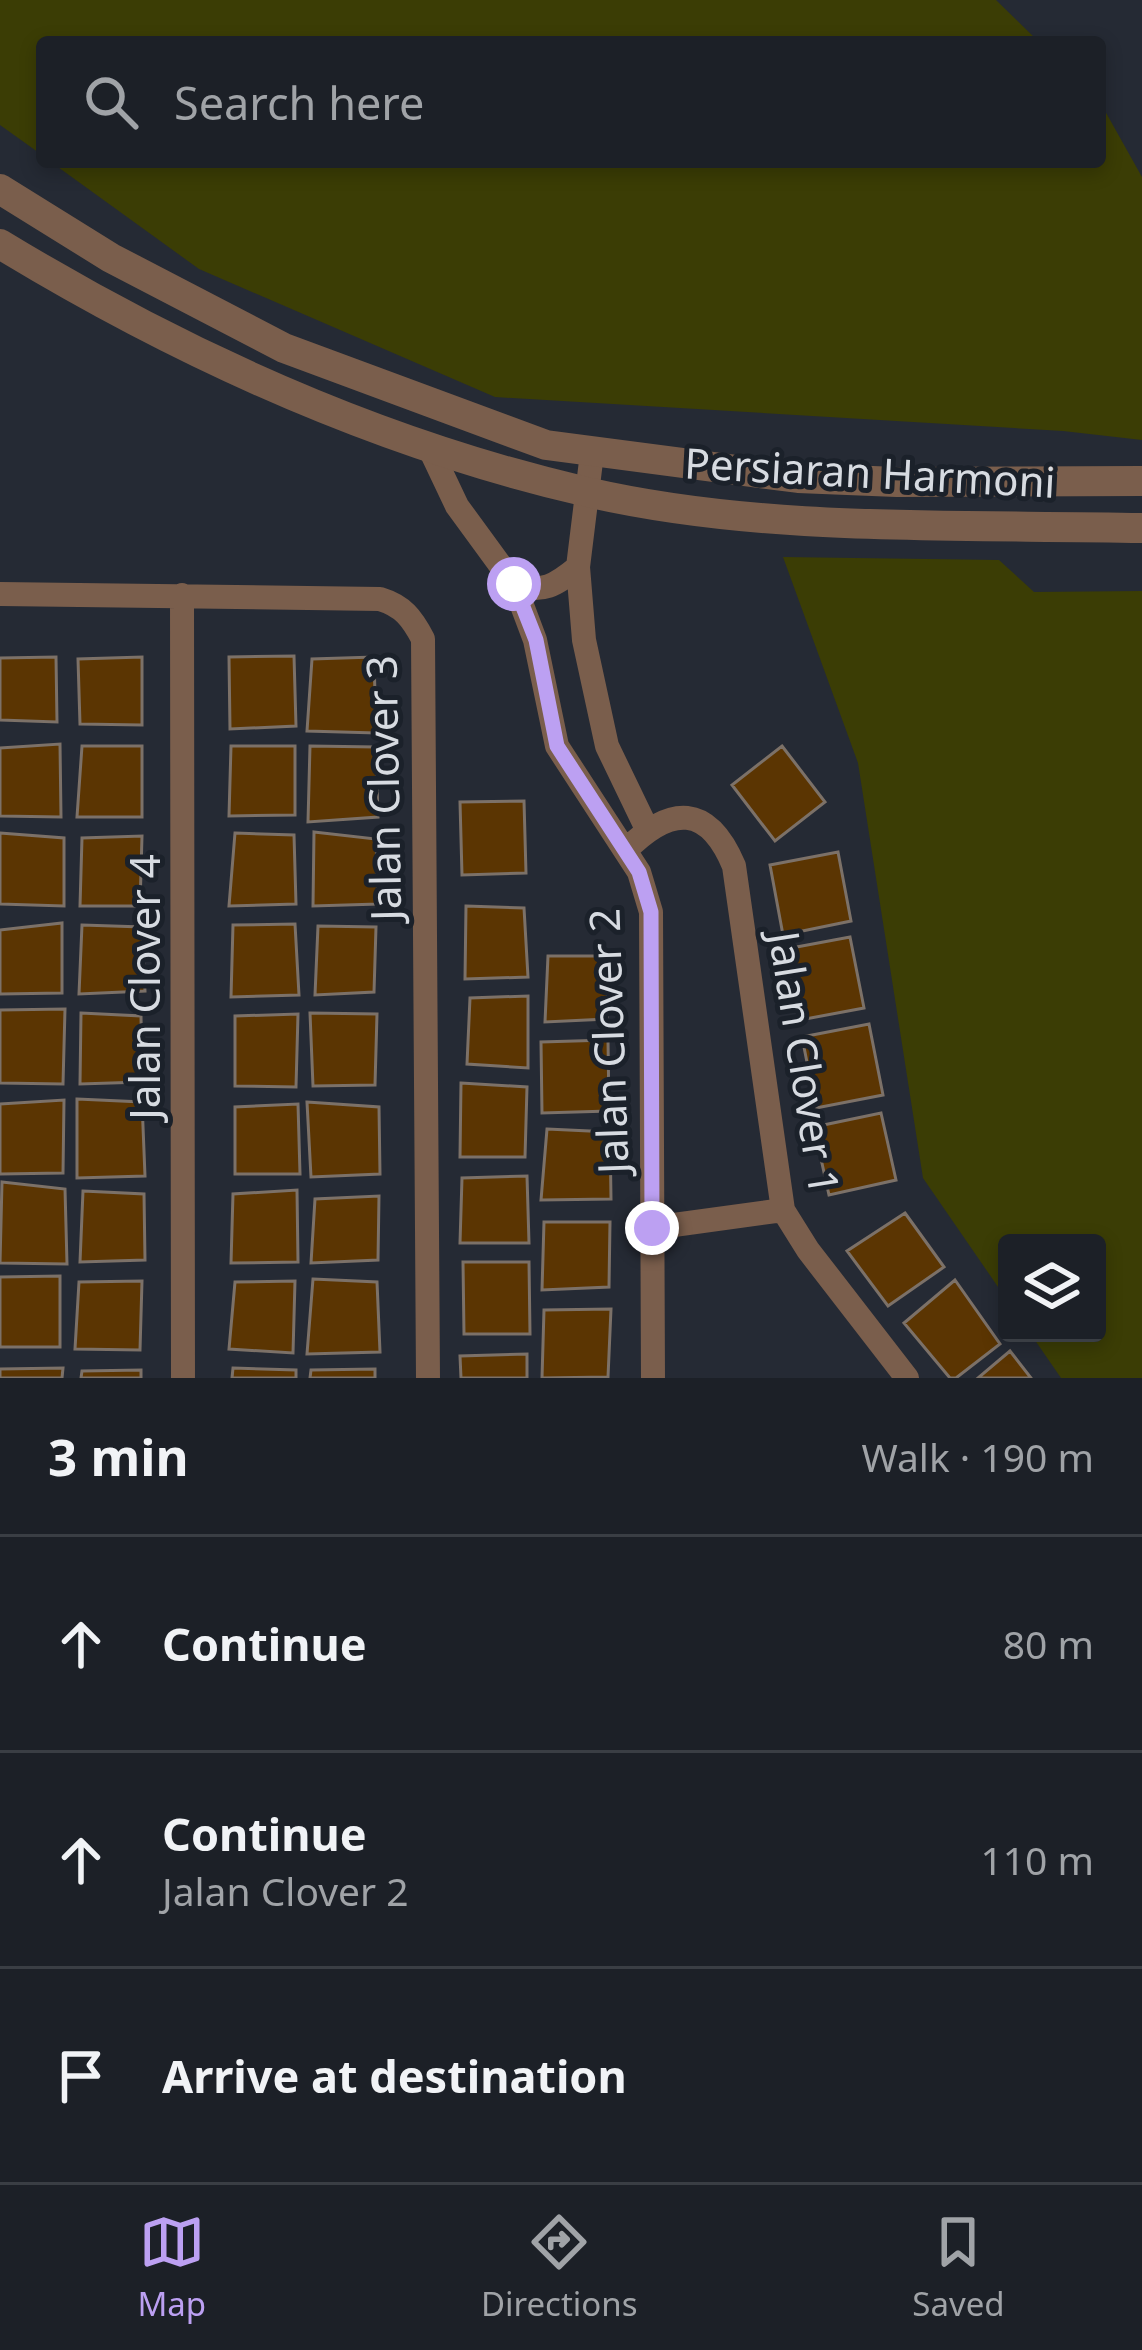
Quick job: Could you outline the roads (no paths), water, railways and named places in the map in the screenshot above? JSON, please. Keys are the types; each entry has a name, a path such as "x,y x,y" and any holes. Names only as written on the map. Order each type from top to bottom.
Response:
{"street":[{"name":"Persiaran Harmoni","path":"0,189 111,258 284,349 509,433 592,453 798,478 1142,481"},
{"name":"Persiaran Harmoni","path":"0,244 85,296 269,386 430,449 588,492 796,519 1142,528"},
{"name":"Jalan Clover 2","path":"430,449 457,506 514,584 536,640 557,746 639,872 652,928 652,1378"},
{"path":"592,453 578,566 584,640 599,720 646,829 626,850"},
{"path":"514,584 546,589 578,566"},
{"name":"Jalan Clover 3","path":"0,594 380,599 397,604 412,617 423,639 428,1378"},
{"name":"Jalan Clover 4","path":"182,595 183,1378"},
{"name":"Jalan Clover 1","path":"646,829 664,819 694,819 720,834 734,866 783,1210 808,1250 907,1378"},
{"path":"652,1228 783,1210"}]}
